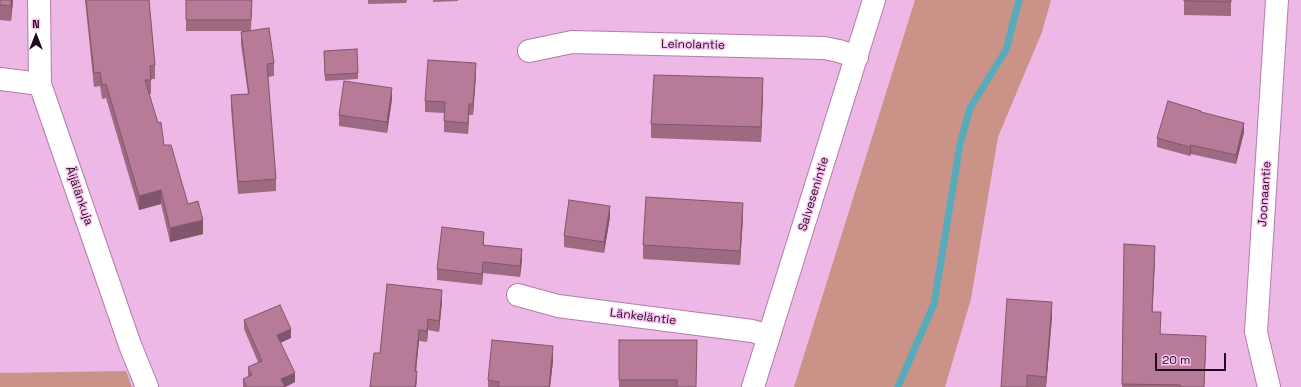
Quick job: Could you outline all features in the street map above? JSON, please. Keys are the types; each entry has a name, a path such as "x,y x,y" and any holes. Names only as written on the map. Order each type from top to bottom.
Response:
{"street":[{"name":"Äijälänkuja","path":"39,0 40,84 130,345 147,387"},
{"name":"Salvesenintie","path":"753,387 874,0"},
{"name":"Joonaantie","path":"1270,387 1256,332 1277,0"},
{"name":"Leinolantie","path":"529,51 572,42 824,48 857,57"},
{"path":"0,79 40,84"},
{"name":"Länkeläntie","path":"518,295 558,306 752,331 769,336"}],"shaded area":[{"path":"915,0 1051,0 1042,32 998,137 971,299 945,387 794,387"},
{"path":"126,371 132,387 0,387 0,373"}],"building":[{"path":"0,0 11,0 11,6 0,5"},
{"path":"86,0 149,0 155,65 150,66 151,80 145,80 158,123 161,122 164,145 171,145 188,204 198,201 203,220 170,228 161,190 139,196 106,84 102,85 100,72 94,73"},
{"path":"186,0 252,0 251,20 186,20"},
{"path":"1231,0 1231,2 1184,1"},
{"path":"269,28 274,63 267,64 276,179 238,182 231,95 249,94 241,32"},
{"path":"357,49 358,73 325,75 324,51"},
{"path":"428,60 476,63 473,104 469,104 468,123 444,121 445,102 425,101"},
{"path":"654,75 763,78 761,127 651,124"},
{"path":"344,81 392,88 387,122 339,115"},
{"path":"1168,101 1201,112 1244,123 1236,155 1191,145 1190,147 1157,138"},
{"path":"646,197 743,203 740,251 643,245"},
{"path":"569,200 610,206 604,242 564,236"},
{"path":"442,227 484,232 483,245 522,249 520,266 483,262 482,274 437,269"},
{"path":"1124,244 1155,246 1152,312 1161,312 1160,334 1206,336 1204,387 1122,384"},
{"path":"387,284 442,290 439,321 428,319 427,331 419,330 415,387 370,387 374,353 380,353"},
{"path":"1007,299 1052,302 1046,377 1027,375 1027,387 1001,387"},
{"path":"280,305 291,329 277,335 295,373 281,379 285,387 247,387 243,379 252,375 248,367 262,361 244,320"},
{"path":"492,340 553,346 549,387 498,387 499,382 488,380"},
{"path":"619,340 697,340 696,387 677,387 677,380 619,380"}],"waterway":[{"path":"898,387 934,304 960,144 970,108 1006,50 1019,0"}]}
